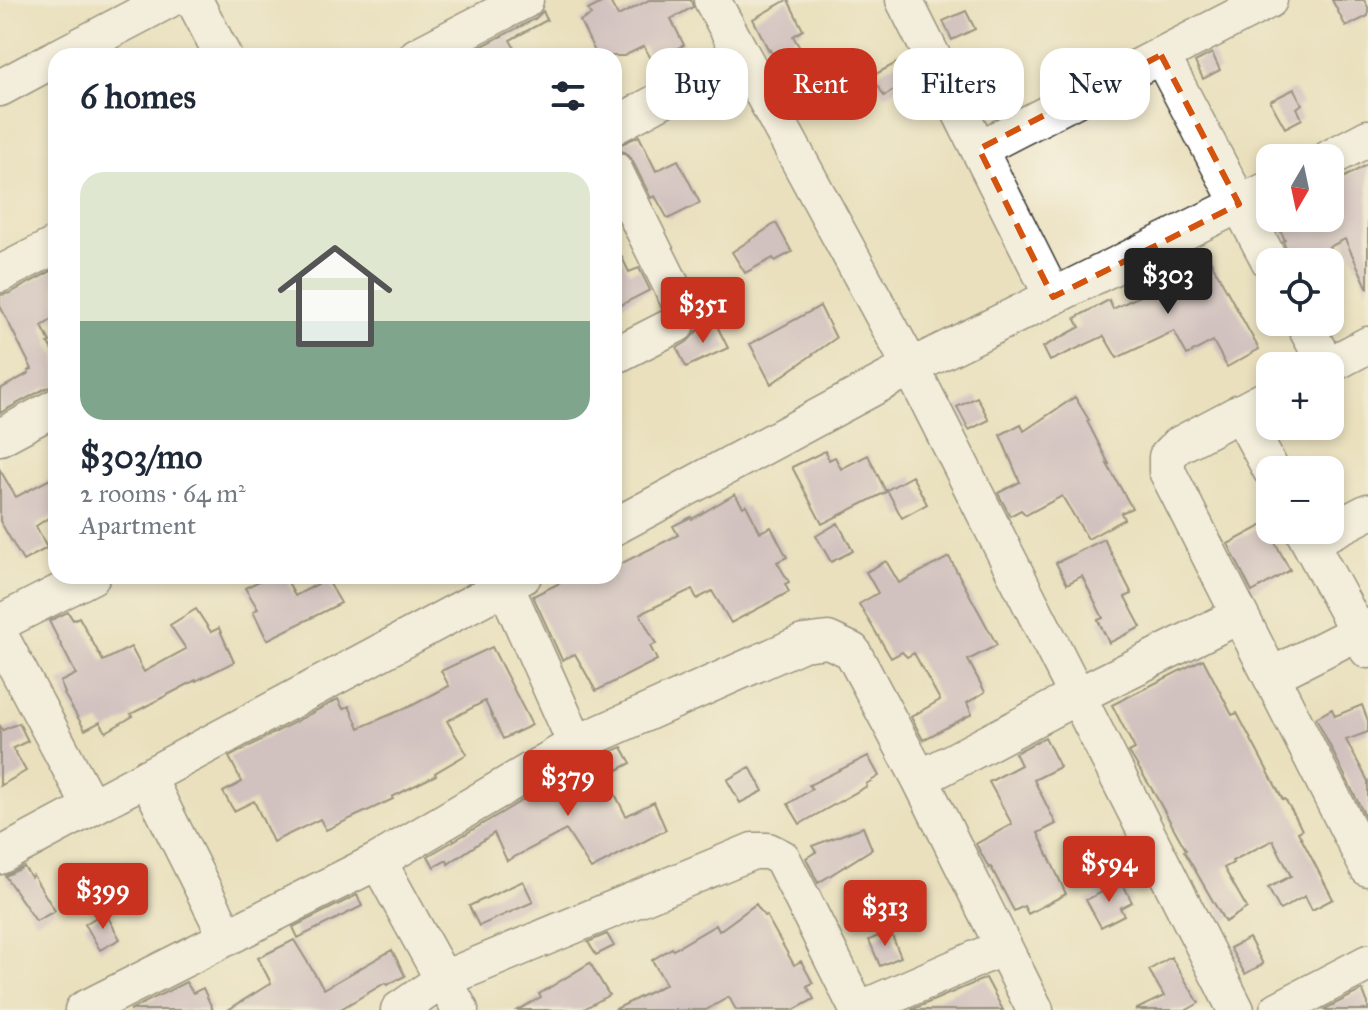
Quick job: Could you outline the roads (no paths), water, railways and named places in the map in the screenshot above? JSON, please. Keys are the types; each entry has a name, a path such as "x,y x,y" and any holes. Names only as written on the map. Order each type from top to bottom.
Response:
{"street":[{"path":"75,48 168,0"},
{"path":"194,0 219,48"},
{"path":"432,48 525,0"},
{"path":"712,0 738,48"},
{"path":"904,0 1053,297"},
{"path":"979,149 1269,0"},
{"path":"1161,55 1254,196 1267,248"},
{"path":"0,88 48,62"},
{"path":"748,67 911,367 1236,1010"},
{"path":"622,122 646,108"},
{"path":"1344,151 1368,138"},
{"path":"622,186 681,305 681,315 677,324 622,352"},
{"path":"622,523 911,367 1254,196"},
{"path":"0,274 48,249"},
{"path":"1344,357 1368,345"},
{"path":"1268,456 1255,404 1177,446 1167,457 1167,471 1368,868"},
{"path":"0,437 48,411"},
{"path":"1344,521 1368,512"},
{"path":"1271,676 1365,637 1312,544"},
{"path":"0,623 76,584"},
{"path":"0,856 501,584"},
{"path":"512,584 576,744"},
{"path":"920,779 1240,615"},
{"path":"0,636 91,807"},
{"path":"83,1010 378,861 576,744 803,643 828,640 852,651 920,779 1035,1010"},
{"path":"147,777 227,937"},
{"path":"399,1010 452,995 753,851 768,851 782,858 859,1010 1003,947"},
{"path":"378,861 452,995"},
{"path":"1278,1010 1368,963"}]}
